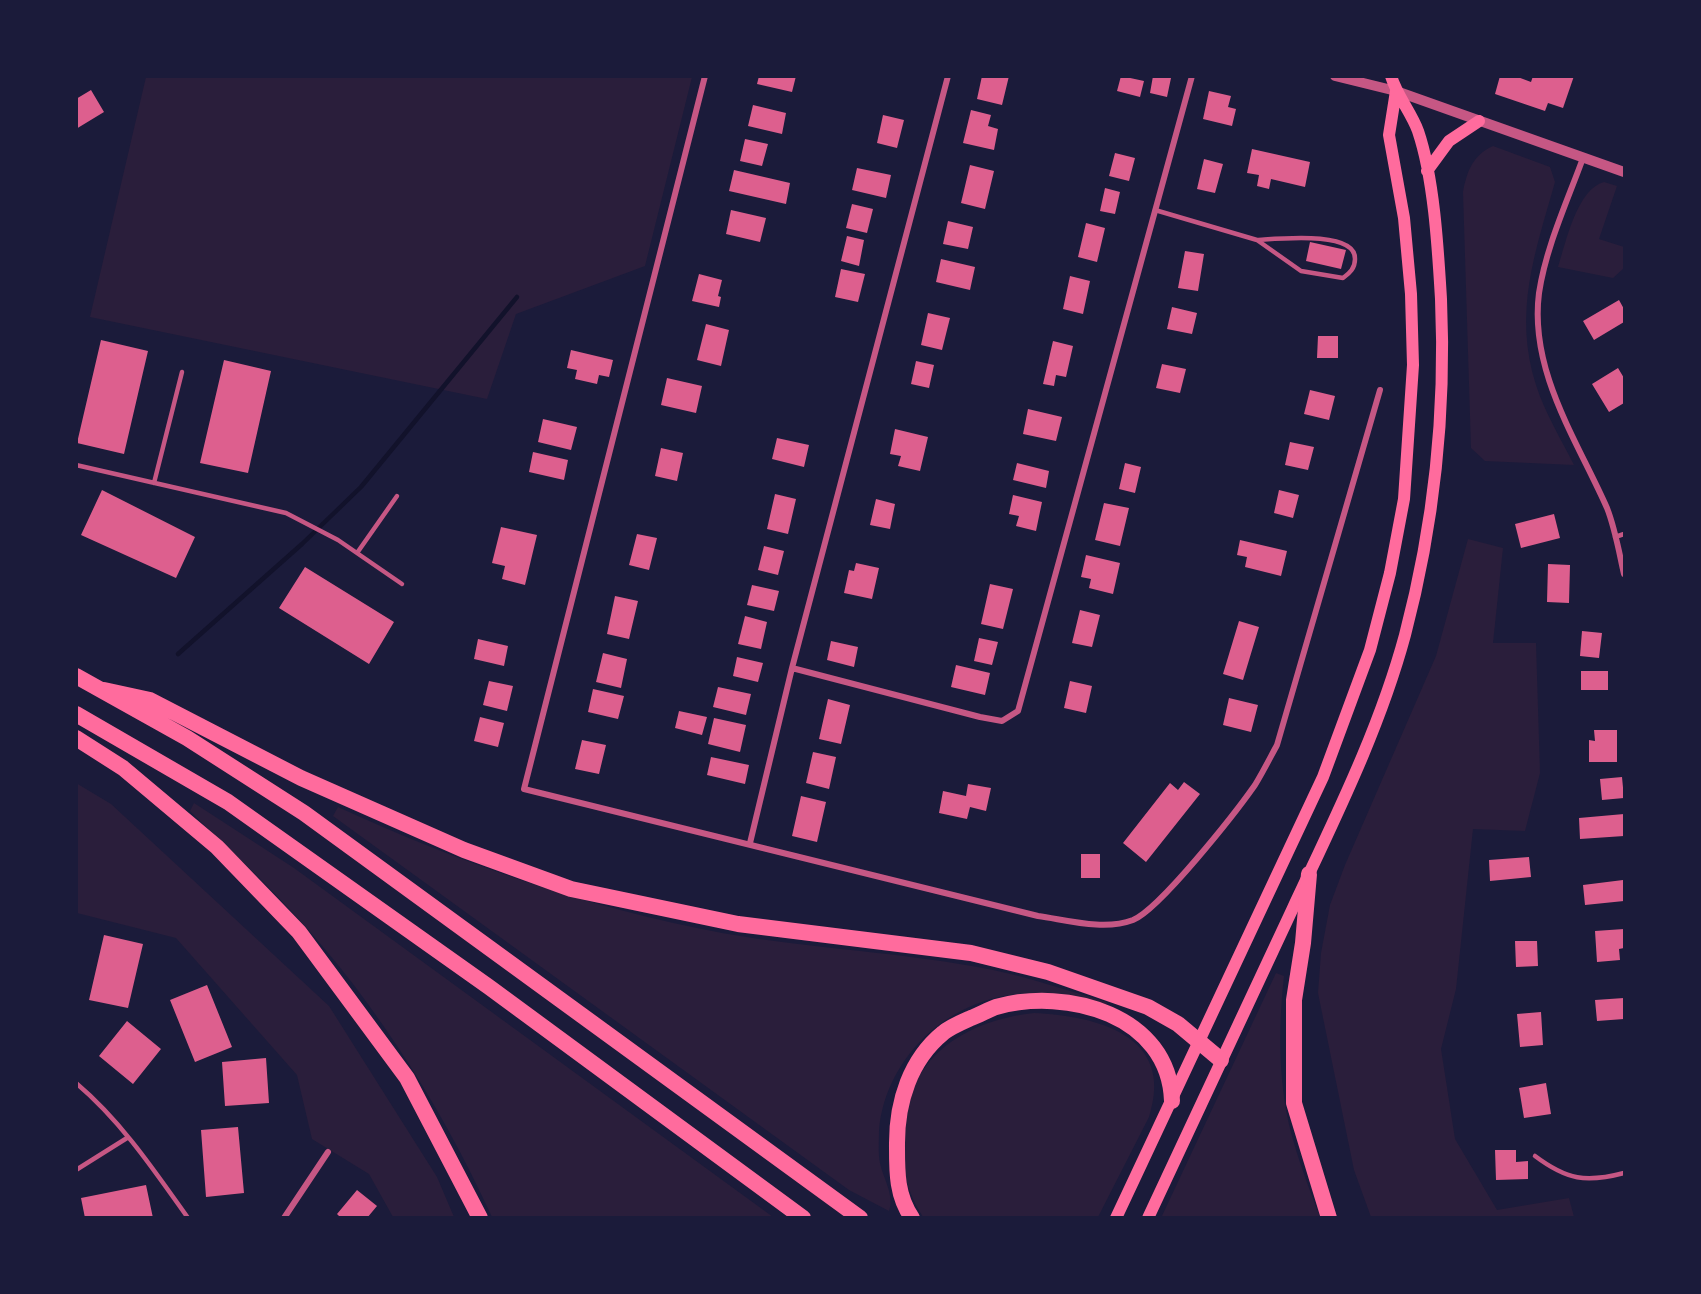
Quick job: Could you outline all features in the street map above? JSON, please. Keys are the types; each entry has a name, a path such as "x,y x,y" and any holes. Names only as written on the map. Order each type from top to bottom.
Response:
{"highway":[{"path":"76,676 105,690 248,776 304,813 860,1218"},
{"path":"105,690 150,700 301,778 464,850 571,889 738,924 971,952 1048,972 1148,1007 1199,1040 1221,1060"},
{"path":"76,714 132,744 246,815 481,981 803,1218"},
{"path":"76,738 123,768 217,847 299,932 408,1078 480,1218"},
{"path":"1309,874 1303,943 1294,1000 1294,1103 1329,1218"},
{"path":"912,1218 903,1205 897,1176 900,1102 910,1074 943,1032 996,1007 1036,1001 1083,1006 1118,1017 1140,1030 1155,1048 1171,1085 1172,1101"}],"main road":[{"path":"1148,1218 1350,787 1380,712 1404,637 1423,556 1436,476 1443,342 1440,282 1426,171 1417,129 1396,91 1391,76"},
{"path":"1116,1218 1323,777 1370,650 1390,573 1404,499 1413,365 1411,294 1405,229 1389,135 1396,91"},
{"path":"1426,171 1449,141 1479,121"}],"street":[{"path":"705,76 524,789 1038,916 1105,925 1133,920 1155,906 1199,854 1256,784 1277,744 1380,390"},
{"path":"750,843 792,668 948,76"},
{"path":"792,668 980,717 1002,721 1018,711 1192,76"},
{"path":"1335,76 1396,91 1624,172"},
{"path":"1583,158 1545,267 1538,317 1542,356 1552,390 1608,511 1624,574"},
{"path":"284,1218 328,1152"}],"lane":[{"path":"1155,210 1257,240 1313,237 1348,244 1355,252 1356,262 1351,272 1343,278 1301,272 1257,240"},
{"path":"154,483 182,372"},
{"path":"76,465 286,513 313,525 402,584"},
{"path":"357,553 398,496"},
{"path":"1615,537 1624,534"},
{"path":"76,1083 96,1101 145,1157 188,1218"},
{"path":"76,1170 127,1138"},
{"path":"1535,1156 1572,1178 1596,1178 1624,1173"}],"shaded area":[{"path":"146,76 692,77 645,266 516,314 487,399 90,317"},
{"path":"1493,146 1550,167 1555,182 1540,233 1529,283 1526,332 1529,358 1536,385 1574,465 1485,461 1471,448 1463,192 1472,164 1480,154"},
{"path":"1604,182 1617,186 1599,239 1624,247 1624,268 1613,278 1558,267 1580,205 1595,187"},
{"path":"1468,539 1503,548 1493,643 1536,643 1540,773 1525,831 1473,829 1456,989 1441,1049 1455,1139 1497,1210 1569,1198 1574,1217 1371,1217 1354,1170 1318,993 1321,953 1330,905 1345,865 1436,656"},
{"path":"76,783 111,804 329,1006 437,1177 454,1217 393,1217 369,1174 312,1139 297,1075 176,938 77,913"},
{"path":"194,803 294,868 773,1217 492,1217 424,1087 369,1006 308,930 264,883 190,811"},
{"path":"338,807 479,865 623,911 722,933 926,959 993,970 1107,1002 1106,1006 1043,994 1013,995 985,1001 958,1013 934,1029 913,1050 896,1074 885,1101 879,1131 879,1152 880,1163 890,1193 889,1211 849,1190 333,816"},
{"path":"1276,973 1284,976 1280,1039 1285,1102 1297,1152 1320,1217 1161,1218"},
{"path":"1034,1013 1082,1019 1125,1035 1141,1049 1151,1067 1154,1089 1149,1117 1098,1217 923,1217 911,1194 903,1159 909,1101 919,1076 931,1060 960,1036 996,1020"}],"building":[{"path":"759,76 796,76 792,92 757,84"},
{"path":"982,76 1009,76 1002,105 977,99"},
{"path":"1121,76 1144,81 1140,97 1117,91"},
{"path":"1153,76 1171,78 1167,97 1150,93"},
{"path":"1500,76 1515,76 1531,82 1533,76 1574,76 1563,108 1548,103 1545,111 1495,94"},
{"path":"91,90 104,112 76,129 76,99"},
{"path":"1209,91 1231,96 1228,107 1236,109 1232,126 1203,119"},
{"path":"753,105 786,113 782,134 748,126"},
{"path":"971,110 991,115 988,126 998,129 994,150 963,143"},
{"path":"883,115 904,120 897,148 877,143"},
{"path":"745,139 768,144 762,166 740,161"},
{"path":"1252,149 1310,162 1305,187 1271,179 1269,189 1257,186 1259,175 1247,173"},
{"path":"1115,153 1135,158 1129,181 1109,176"},
{"path":"1204,159 1223,164 1215,193 1197,189"},
{"path":"970,165 994,171 985,209 961,203"},
{"path":"857,168 891,175 886,198 852,190"},
{"path":"734,170 790,183 786,204 729,191"},
{"path":"1105,188 1120,192 1115,214 1100,211"},
{"path":"852,204 873,209 867,233 846,228"},
{"path":"731,210 766,218 760,242 726,234"},
{"path":"948,221 973,227 968,249 943,244"},
{"path":"1086,223 1105,228 1097,262 1078,257"},
{"path":"847,236 864,240 859,266 841,261"},
{"path":"1310,242 1346,250 1341,269 1306,261"},
{"path":"1185,251 1204,254 1198,291 1178,288"},
{"path":"941,259 975,267 970,290 936,282"},
{"path":"841,269 865,274 858,302 835,297"},
{"path":"699,274 722,280 718,296 721,297 719,307 692,301"},
{"path":"1070,276 1090,281 1083,314 1063,309"},
{"path":"1619,300 1624,309 1624,322 1594,340 1583,321"},
{"path":"1172,307 1197,313 1192,334 1167,329"},
{"path":"928,313 950,318 942,350 921,345"},
{"path":"706,324 729,330 721,366 697,360"},
{"path":"1318,336 1338,336 1338,358 1317,358"},
{"path":"101,340 148,351 124,454 77,443"},
{"path":"1053,341 1073,346 1066,377 1056,375 1054,386 1043,384"},
{"path":"571,350 613,360 609,377 599,375 597,384 575,379 577,370 567,368"},
{"path":"224,360 271,371 248,473 200,463"},
{"path":"916,361 934,365 929,388 911,384"},
{"path":"1162,364 1186,369 1180,393 1156,388"},
{"path":"1618,368 1624,378 1624,403 1609,412 1592,384"},
{"path":"667,378 702,386 696,413 661,405"},
{"path":"1310,390 1335,396 1329,420 1304,414"},
{"path":"1028,409 1062,417 1056,441 1023,434"},
{"path":"543,419 577,427 571,450 538,442"},
{"path":"895,429 928,437 920,471 898,466 901,456 890,454"},
{"path":"777,438 809,445 804,467 772,459"},
{"path":"1290,442 1314,447 1308,470 1285,465"},
{"path":"661,448 683,453 677,481 655,476"},
{"path":"533,452 568,460 564,480 529,472"},
{"path":"1017,463 1049,471 1046,488 1013,480"},
{"path":"1125,463 1141,467 1135,493 1119,489"},
{"path":"102,490 195,537 176,578 81,535"},
{"path":"1279,490 1299,495 1293,518 1274,513"},
{"path":"775,494 796,499 788,534 767,529"},
{"path":"1013,495 1042,502 1036,531 1016,526 1019,516 1009,514"},
{"path":"876,499 895,504 890,529 870,525"},
{"path":"1104,503 1129,508 1120,546 1095,540"},
{"path":"1554,514 1560,538 1521,548 1515,524"},
{"path":"501,527 537,535 525,585 502,579 505,566 492,563"},
{"path":"637,534 657,538 649,570 629,565"},
{"path":"1240,540 1287,551 1281,576 1245,567 1247,557 1237,555"},
{"path":"764,546 784,551 778,575 758,570"},
{"path":"1086,555 1120,563 1113,594 1089,588 1091,579 1081,577"},
{"path":"856,563 879,568 872,599 844,593 849,570 854,571"},
{"path":"1548,564 1570,565 1569,603 1547,602"},
{"path":"305,567 394,622 369,664 279,608"},
{"path":"990,584 1013,589 1003,629 981,624"},
{"path":"752,585 779,591 774,611 747,605"},
{"path":"615,596 638,601 629,639 607,634"},
{"path":"1080,610 1100,615 1092,647 1072,643"},
{"path":"745,616 767,622 761,649 738,644"},
{"path":"1239,621 1259,627 1243,680 1223,674"},
{"path":"1582,631 1602,633 1599,658 1580,656"},
{"path":"979,638 998,642 992,665 974,661"},
{"path":"478,639 508,646 504,666 474,659"},
{"path":"831,641 858,647 854,667 827,660"},
{"path":"603,653 627,659 621,688 596,682"},
{"path":"737,657 763,663 758,682 733,676"},
{"path":"956,665 990,673 985,695 951,687"},
{"path":"1581,671 1608,671 1608,690 1581,690"},
{"path":"489,681 513,686 507,711 483,705"},
{"path":"1070,681 1092,686 1086,713 1064,708"},
{"path":"718,687 751,694 746,715 713,707"},
{"path":"593,689 624,696 618,719 588,712"},
{"path":"1229,698 1258,705 1251,732 1223,725"},
{"path":"828,699 850,705 841,744 819,739"},
{"path":"679,711 707,717 702,735 675,728"},
{"path":"480,717 504,723 498,747 474,741"},
{"path":"714,718 746,725 740,752 708,744"},
{"path":"1594,730 1617,730 1617,762 1589,762 1589,740 1595,741"},
{"path":"582,740 606,745 599,774 575,769"},
{"path":"813,752 836,757 829,789 806,783"},
{"path":"711,757 749,765 745,784 707,775"},
{"path":"1622,777 1624,798 1602,800 1600,779"},
{"path":"1184,782 1200,794 1146,862 1123,843 1170,783 1178,790"},
{"path":"968,784 991,788 986,811 970,807 967,819 939,813 943,791 966,796"},
{"path":"801,796 826,802 817,842 792,836"},
{"path":"1624,814 1624,836 1580,839 1579,818"},
{"path":"1081,854 1100,854 1100,878 1081,878"},
{"path":"1529,857 1531,877 1490,881 1489,860"},
{"path":"1623,880 1624,901 1585,905 1583,885"},
{"path":"1624,929 1624,948 1619,949 1620,960 1597,962 1595,931"},
{"path":"104,935 143,944 128,1008 89,1000"},
{"path":"1515,941 1537,941 1538,966 1516,967"},
{"path":"207,985 232,1047 195,1062 170,1000"},
{"path":"1624,998 1624,1019 1597,1021 1595,1000"},
{"path":"1541,1012 1543,1045 1520,1047 1517,1014"},
{"path":"127,1021 161,1049 133,1084 99,1056"},
{"path":"266,1058 269,1103 225,1106 222,1062"},
{"path":"1546,1083 1551,1114 1524,1118 1519,1088"},
{"path":"238,1127 244,1193 206,1197 201,1130"},
{"path":"1495,1150 1516,1150 1516,1162 1528,1161 1528,1179 1496,1180"},
{"path":"146,1185 153,1218 85,1218 81,1198"},
{"path":"357,1190 377,1206 367,1218 341,1218 337,1214"}],"waterway":[{"path":"178,654 302,544 361,487 517,297"}]}
